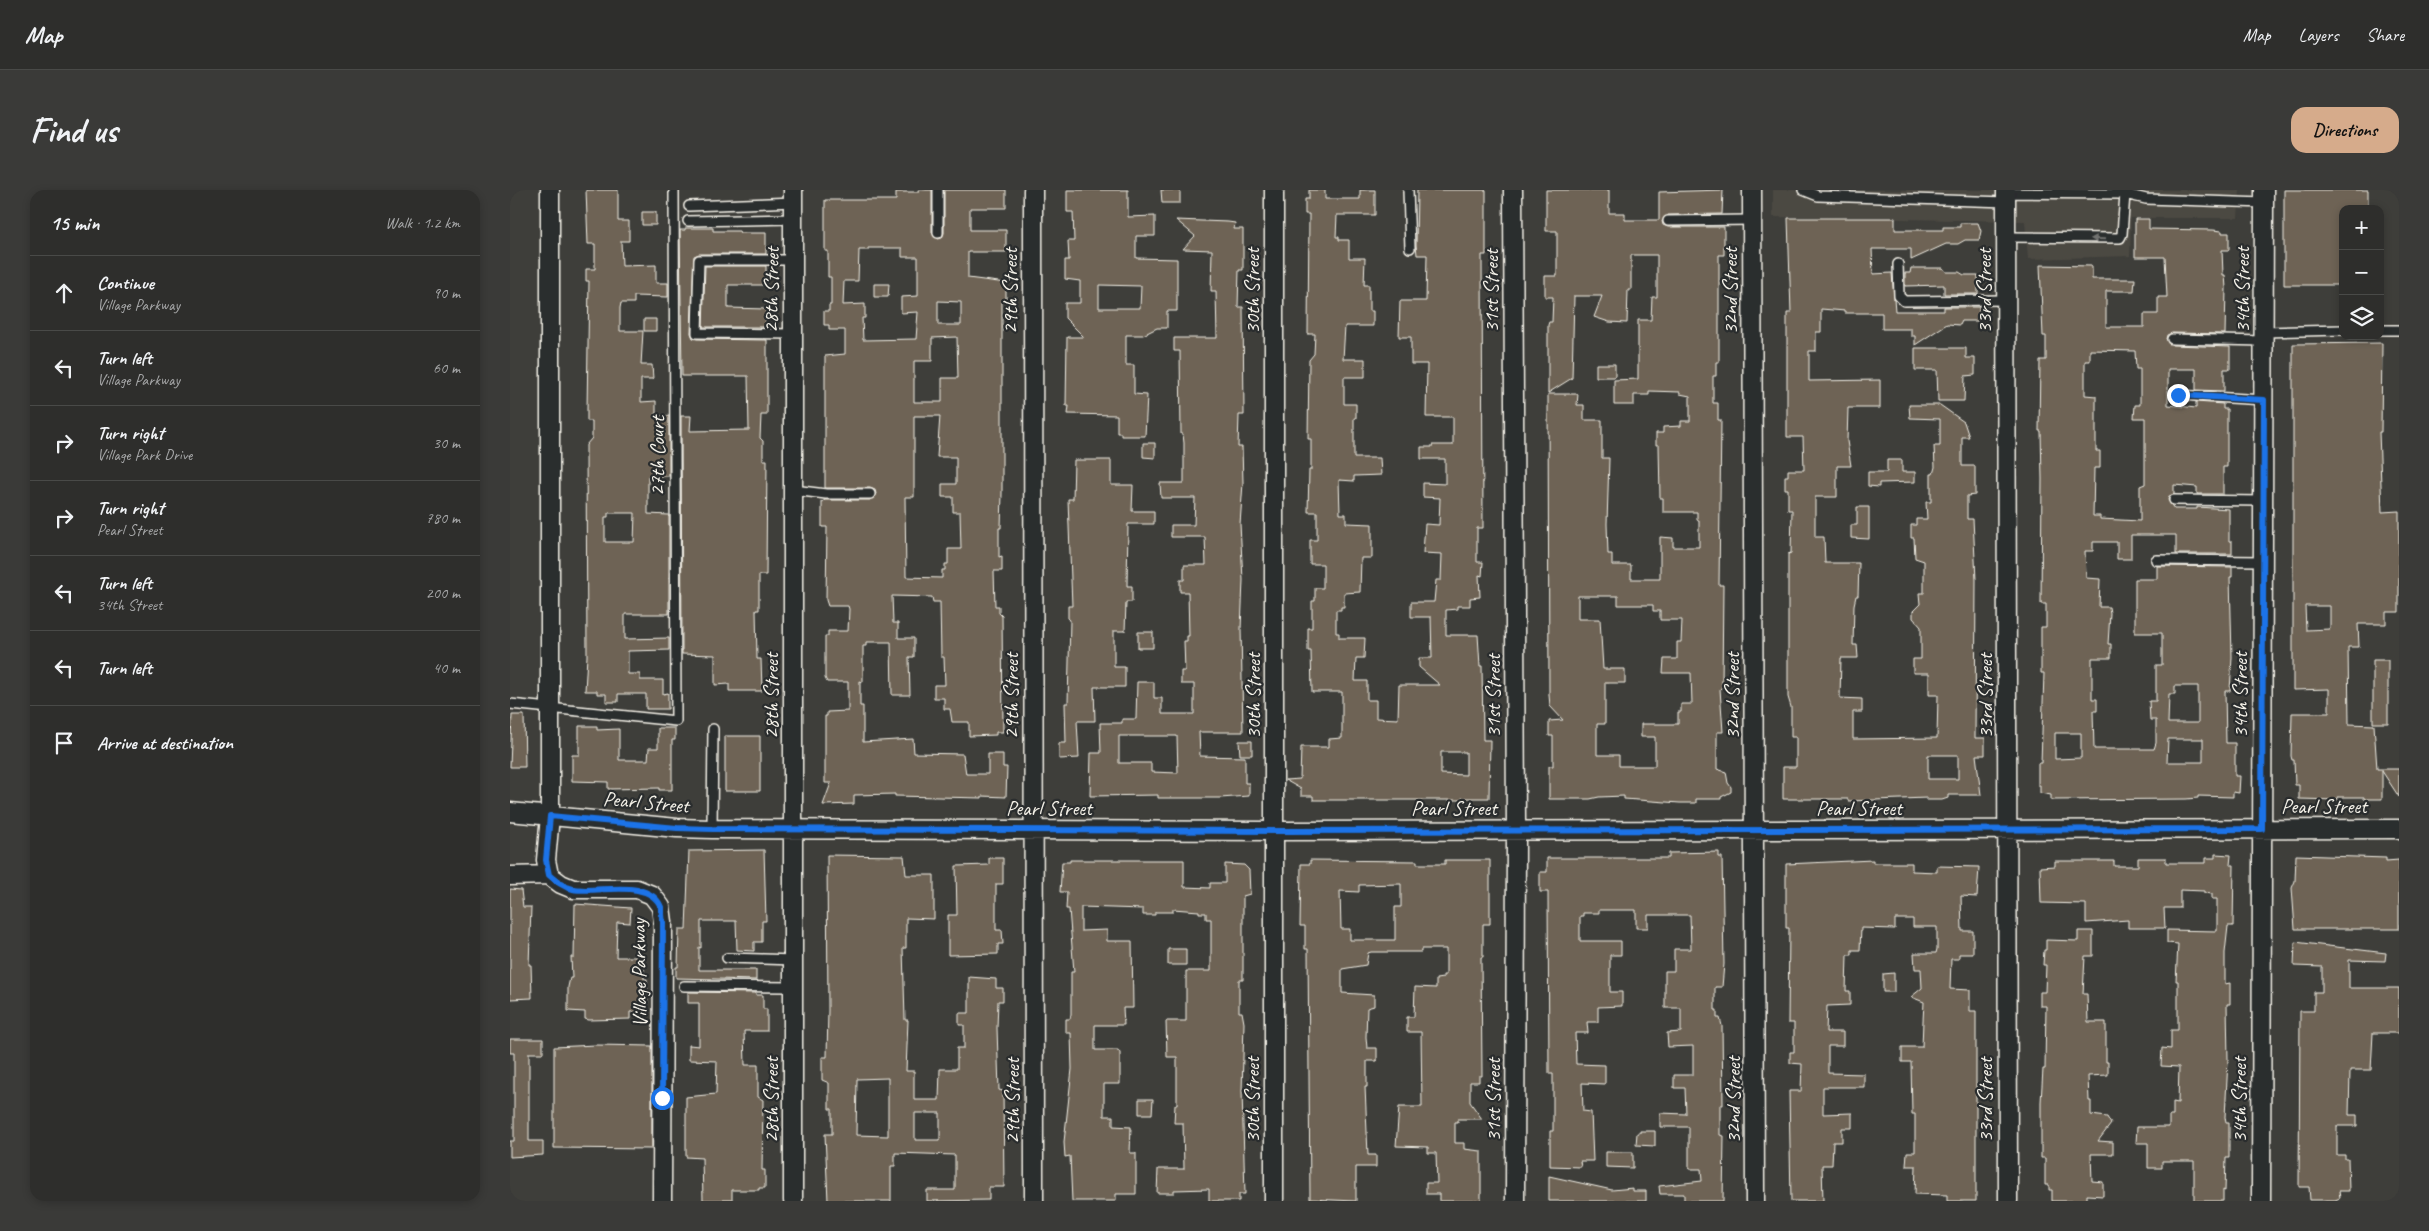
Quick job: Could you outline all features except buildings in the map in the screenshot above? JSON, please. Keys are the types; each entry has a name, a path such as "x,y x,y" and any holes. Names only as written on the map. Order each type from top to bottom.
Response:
{"street":[{"path":"510,876 549,875 546,860 550,816 551,708 550,190"},
{"name":"29th Street","path":"1032,190 1034,1201"},
{"name":"30th Street","path":"1274,190 1276,831 1274,1201"},
{"name":"31st Street","path":"1513,190 1516,830 1515,1201"},
{"name":"32nd Street","path":"1752,190 1756,830 1755,1201"},
{"name":"33rd Street","path":"2007,195 2008,1201"},
{"name":"34th Street","path":"2261,1201 2264,196"},
{"name":"28th Street","path":"793,1201 792,334 794,204"},
{"name":"Pearl Street","path":"510,812 677,828 712,829 1276,831 2399,829"},
{"name":"Village Parkway","path":"549,875 561,884 573,889 637,889 652,895 660,906 663,922 662,1201"}],"lane":[{"name":"27th Court","path":"551,708 676,721 674,190"},
{"path":"938,190 938,233"},
{"path":"1408,190 1410,248"},
{"path":"1803,190 1818,196 2125,194 2146,199 2264,196"},
{"path":"2007,237 2120,238 2122,234 2125,194"},
{"path":"689,206 794,204"},
{"path":"688,222 794,204"},
{"path":"1668,220 1752,220"},
{"path":"792,334 697,333 699,260 794,260"},
{"path":"1898,264 1899,296 1904,301 2007,300"},
{"path":"2172,340 2339,330"},
{"path":"2384,330 2399,330"},
{"path":"2178,395 2264,400"},
{"path":"793,490 826,494 870,494"},
{"path":"2174,500 2264,501"},
{"path":"2156,560 2263,561"},
{"path":"510,704 551,708"},
{"path":"712,829 713,729"},
{"path":"727,958 794,960"},
{"path":"684,986 794,987"}],"shaded area":[{"path":"1773,190 2240,190 2238,218 2131,218 2130,256 2028,259 2025,221 1773,217"}],"route":[{"path":"662,1098 663,922 660,906 652,895 637,889 573,889 561,884 549,875 546,860 550,816 677,828 712,829 1276,831 2262,829 2264,400 2178,395"}]}
